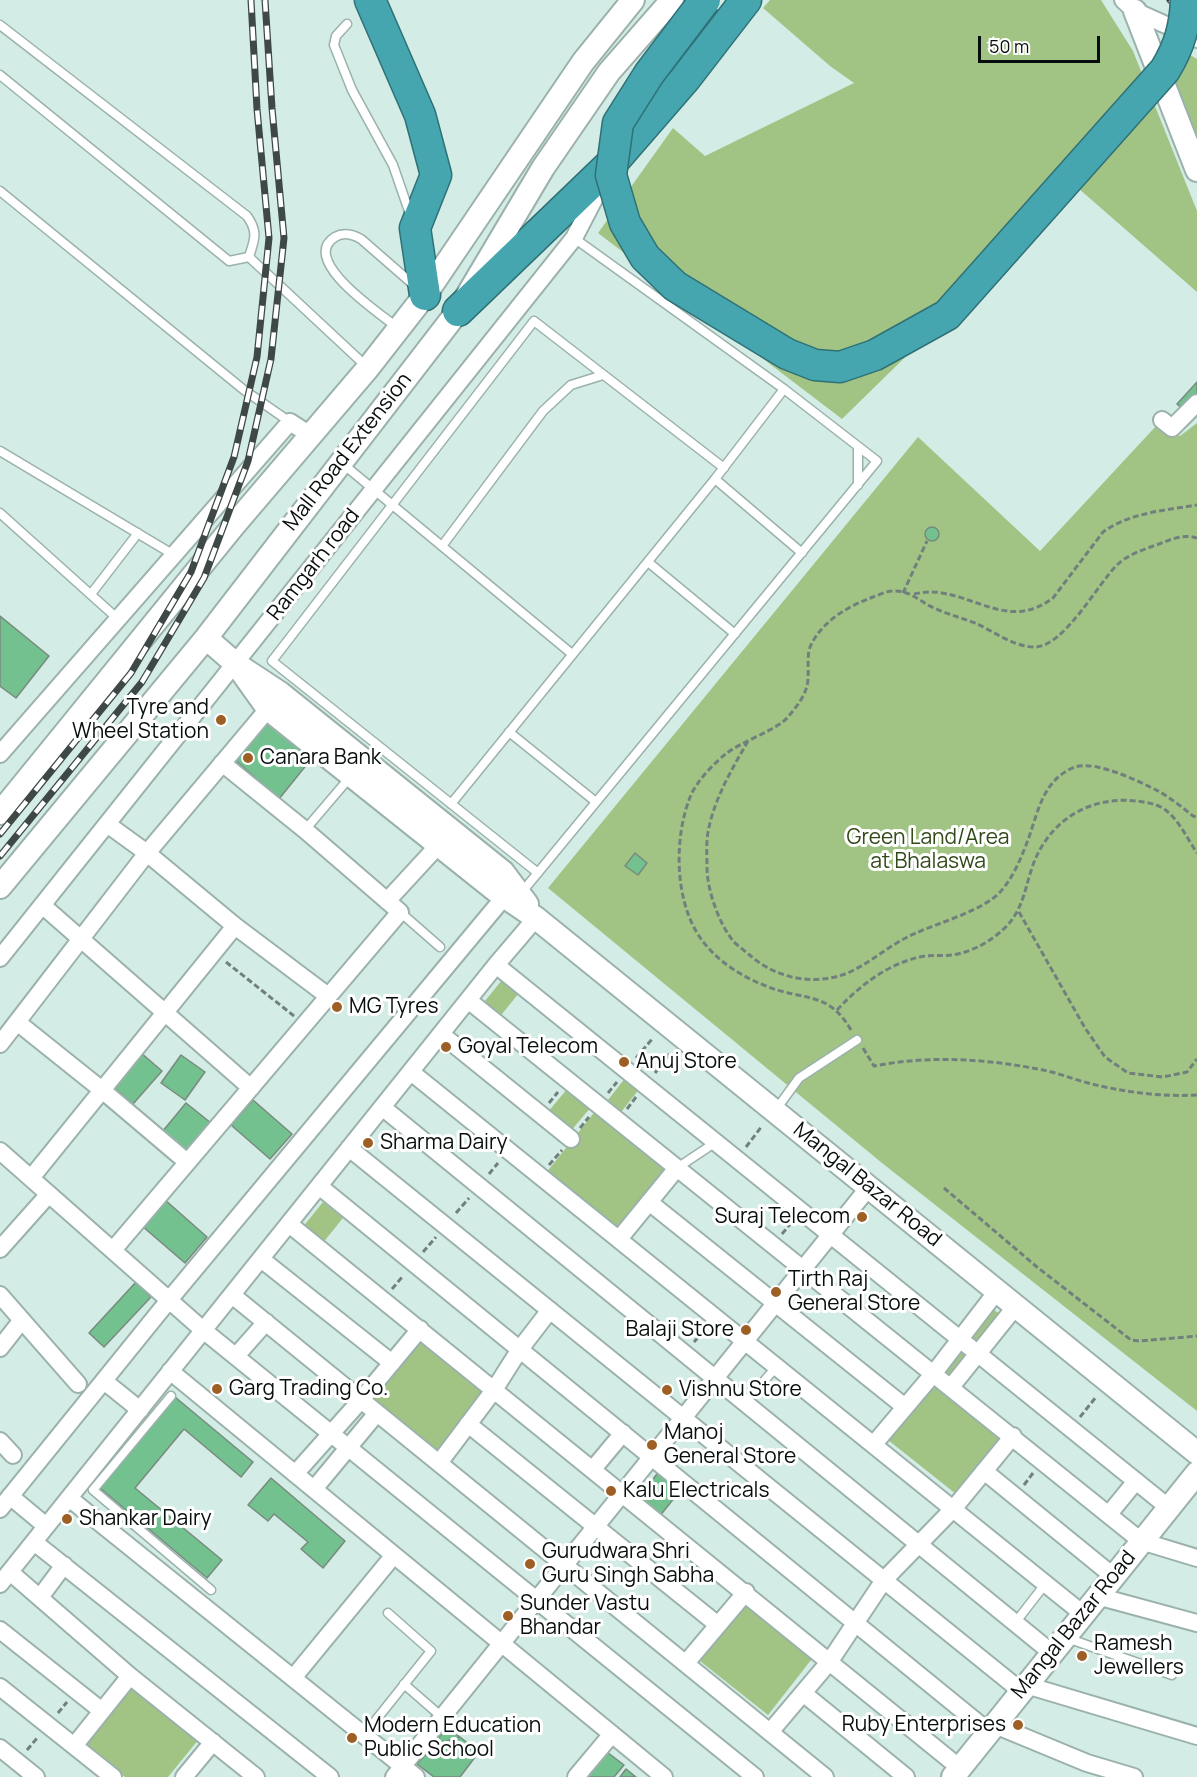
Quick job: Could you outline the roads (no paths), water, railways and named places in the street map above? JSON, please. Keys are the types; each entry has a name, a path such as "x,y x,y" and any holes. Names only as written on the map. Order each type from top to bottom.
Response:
{"highway":[{"path":"370,0 420,115 436,175 416,228 425,295"},
{"path":"705,0 649,74 618,123 611,175 625,223 645,257 675,286 787,354 815,365 840,367 875,355 946,315 1165,70 1183,33 1186,0"},
{"path":"458,311 613,162 685,79 746,0"}],"main road":[{"name":"Mall Road Extension","path":"0,813 228,533 368,368 425,295 583,62 633,0"},
{"name":"Mall Road Extension","path":"0,887 206,638 458,311 543,168 609,72 672,0"},
{"path":"1129,5 1197,170"},
{"path":"206,638 236,664 280,693 445,838"},
{"path":"236,664 268,709 351,776 445,838"},
{"name":"Mangal Bazar Road","path":"445,838 536,918 1197,1453"},
{"name":"Mangal Bazar Road","path":"956,1772 1197,1473"}],"street":[{"path":"1129,5 1197,39"},
{"name":"Ramgarh road","path":"0,958 574,238 613,162"},
{"path":"1162,420 1172,428 1197,403"},
{"path":"0,754 290,422 310,435"},
{"path":"0,1044 147,853 268,709"},
{"path":"222,763 305,830 393,907"},
{"path":"108,824 147,853 235,926 328,996"},
{"path":"113,1250 328,996 445,838"},
{"path":"46,1526 5,1503 169,1300 513,898"},
{"path":"42,905 251,1088"},
{"path":"256,1777 130,1676 41,1596 5,1578 69,1498 137,1421 170,1371 536,918"},
{"path":"31,1178 235,926"},
{"path":"496,965 1168,1507"},
{"path":"468,1000 1141,1540 1197,1558"},
{"path":"17,1022 187,1162"},
{"path":"441,1034 571,1139"},
{"path":"411,1072 1046,1583 1090,1605 1197,1623"},
{"path":"382,1107 1015,1623 1058,1645"},
{"path":"349,1148 884,1580 1024,1688 1197,1736"},
{"path":"0,1151 204,1330 754,1777"},
{"path":"619,1239 677,1168"},
{"path":"319,1186 855,1623 992,1729 1134,1777"},
{"path":"398,1772 869,1187"},
{"path":"0,1249 49,1194"},
{"path":"649,1202 905,1407"},
{"path":"289,1224 830,1661 956,1772"},
{"path":"261,1259 392,1363"},
{"path":"874,1444 934,1373 997,1291"},
{"path":"0,1295 78,1384"},
{"path":"232,1295 825,1777"},
{"path":"951,1387 1016,1306"},
{"path":"439,1463 550,1310"},
{"path":"0,1348 22,1320"},
{"path":"236,1356 266,1323"},
{"path":"295,1474 420,1329"},
{"path":"170,1371 664,1777"},
{"path":"104,1381 137,1421"},
{"path":"314,1489 377,1413"},
{"path":"468,1424 718,1625"},
{"path":"593,1469 623,1433"},
{"path":"771,1732 830,1661 884,1580 954,1508 1013,1436"},
{"path":"0,1441 14,1455"},
{"path":"984,1471 1113,1576"},
{"path":"1109,1514 1136,1481"},
{"path":"69,1498 364,1735 398,1772 416,1777"},
{"path":"34,1542 330,1777"},
{"path":"293,1678 394,1555"},
{"path":"41,1596 64,1565"},
{"path":"686,1663 746,1592"},
{"path":"0,1630 102,1711"},
{"path":"74,1746 130,1676"},
{"path":"0,1687 112,1777"},
{"path":"803,1693 906,1777"},
{"path":"576,1777 612,1734"},
{"path":"184,1777 213,1743"},
{"path":"0,1748 36,1777"}],"lane":[{"path":"347,24 336,36 334,45 352,90 393,165 416,228"},
{"path":"0,25 248,216 255,236 249,257"},
{"path":"0,75 229,261 249,257"},
{"path":"0,191 244,390 290,422"},
{"path":"399,328 338,279 328,265 325,256 327,246 332,239 339,235 351,234 361,239 425,295"},
{"path":"513,898 538,873 877,461 784,389 574,238"},
{"path":"249,257 368,368"},
{"path":"538,873 272,661 534,321 724,468"},
{"path":"442,546 543,411 571,385 603,375"},
{"path":"451,804 724,468 784,389"},
{"path":"858,447 858,485"},
{"path":"0,451 174,555"},
{"path":"341,461 572,654"},
{"path":"715,479 802,553"},
{"path":"0,513 118,619"},
{"path":"91,594 138,533"},
{"path":"648,561 735,634"},
{"path":"509,732 596,802"},
{"path":"305,830 351,776"},
{"path":"393,907 440,947"},
{"path":"775,1111 799,1078 857,1040"},
{"path":"677,1168 716,1142"},
{"path":"764,1381 777,1366"},
{"path":"171,1396 137,1421 93,1491 212,1590"},
{"path":"93,1517 106,1502"},
{"path":"1015,1623 1046,1583"},
{"path":"364,1735 431,1651 388,1613"},
{"path":"1058,1645 1172,1675"},
{"path":"404,1684 443,1718"}],"railway":[{"path":"0,834 131,673 191,572 234,457 257,357 269,238 257,109 251,0"},
{"path":"0,856 142,682 204,578 248,461 271,359 284,238 265,0"},
{"path":"1170,0 1197,25"},
{"path":"1187,0 1197,10"}],"place":[{"name":"Tyre and Wheel Station","path":"221,720"},
{"name":"Canara Bank","path":"248,758"},
{"name":"MG Tyres","path":"337,1007"},
{"name":"Goyal Telecom","path":"446,1047"},
{"name":"Anuj Store","path":"624,1062"},
{"name":"Sharma Dairy","path":"368,1143"},
{"name":"Suraj Telecom","path":"862,1217"},
{"name":"Tirth Raj General Store","path":"776,1292"},
{"name":"Balaji Store","path":"746,1330"},
{"name":"Garg Trading Co.","path":"217,1389"},
{"name":"Vishnu Store","path":"667,1390"},
{"name":"Manoj General Store","path":"652,1445"},
{"name":"Kalu Electricals","path":"611,1491"},
{"name":"Shankar Dairy","path":"67,1519"},
{"name":"Gurudwara Shri Guru Singh Sabha","path":"530,1564"},
{"name":"Sunder Vastu Bhandar","path":"508,1616"},
{"name":"Ramesh Jewellers","path":"1082,1656"},
{"name":"Ruby Enterprises","path":"1018,1725"},
{"name":"Modern Education Public School","path":"352,1738"}],"park label":[{"name":"Green Land/Area at Bhalaswa","path":"928,850"}]}
